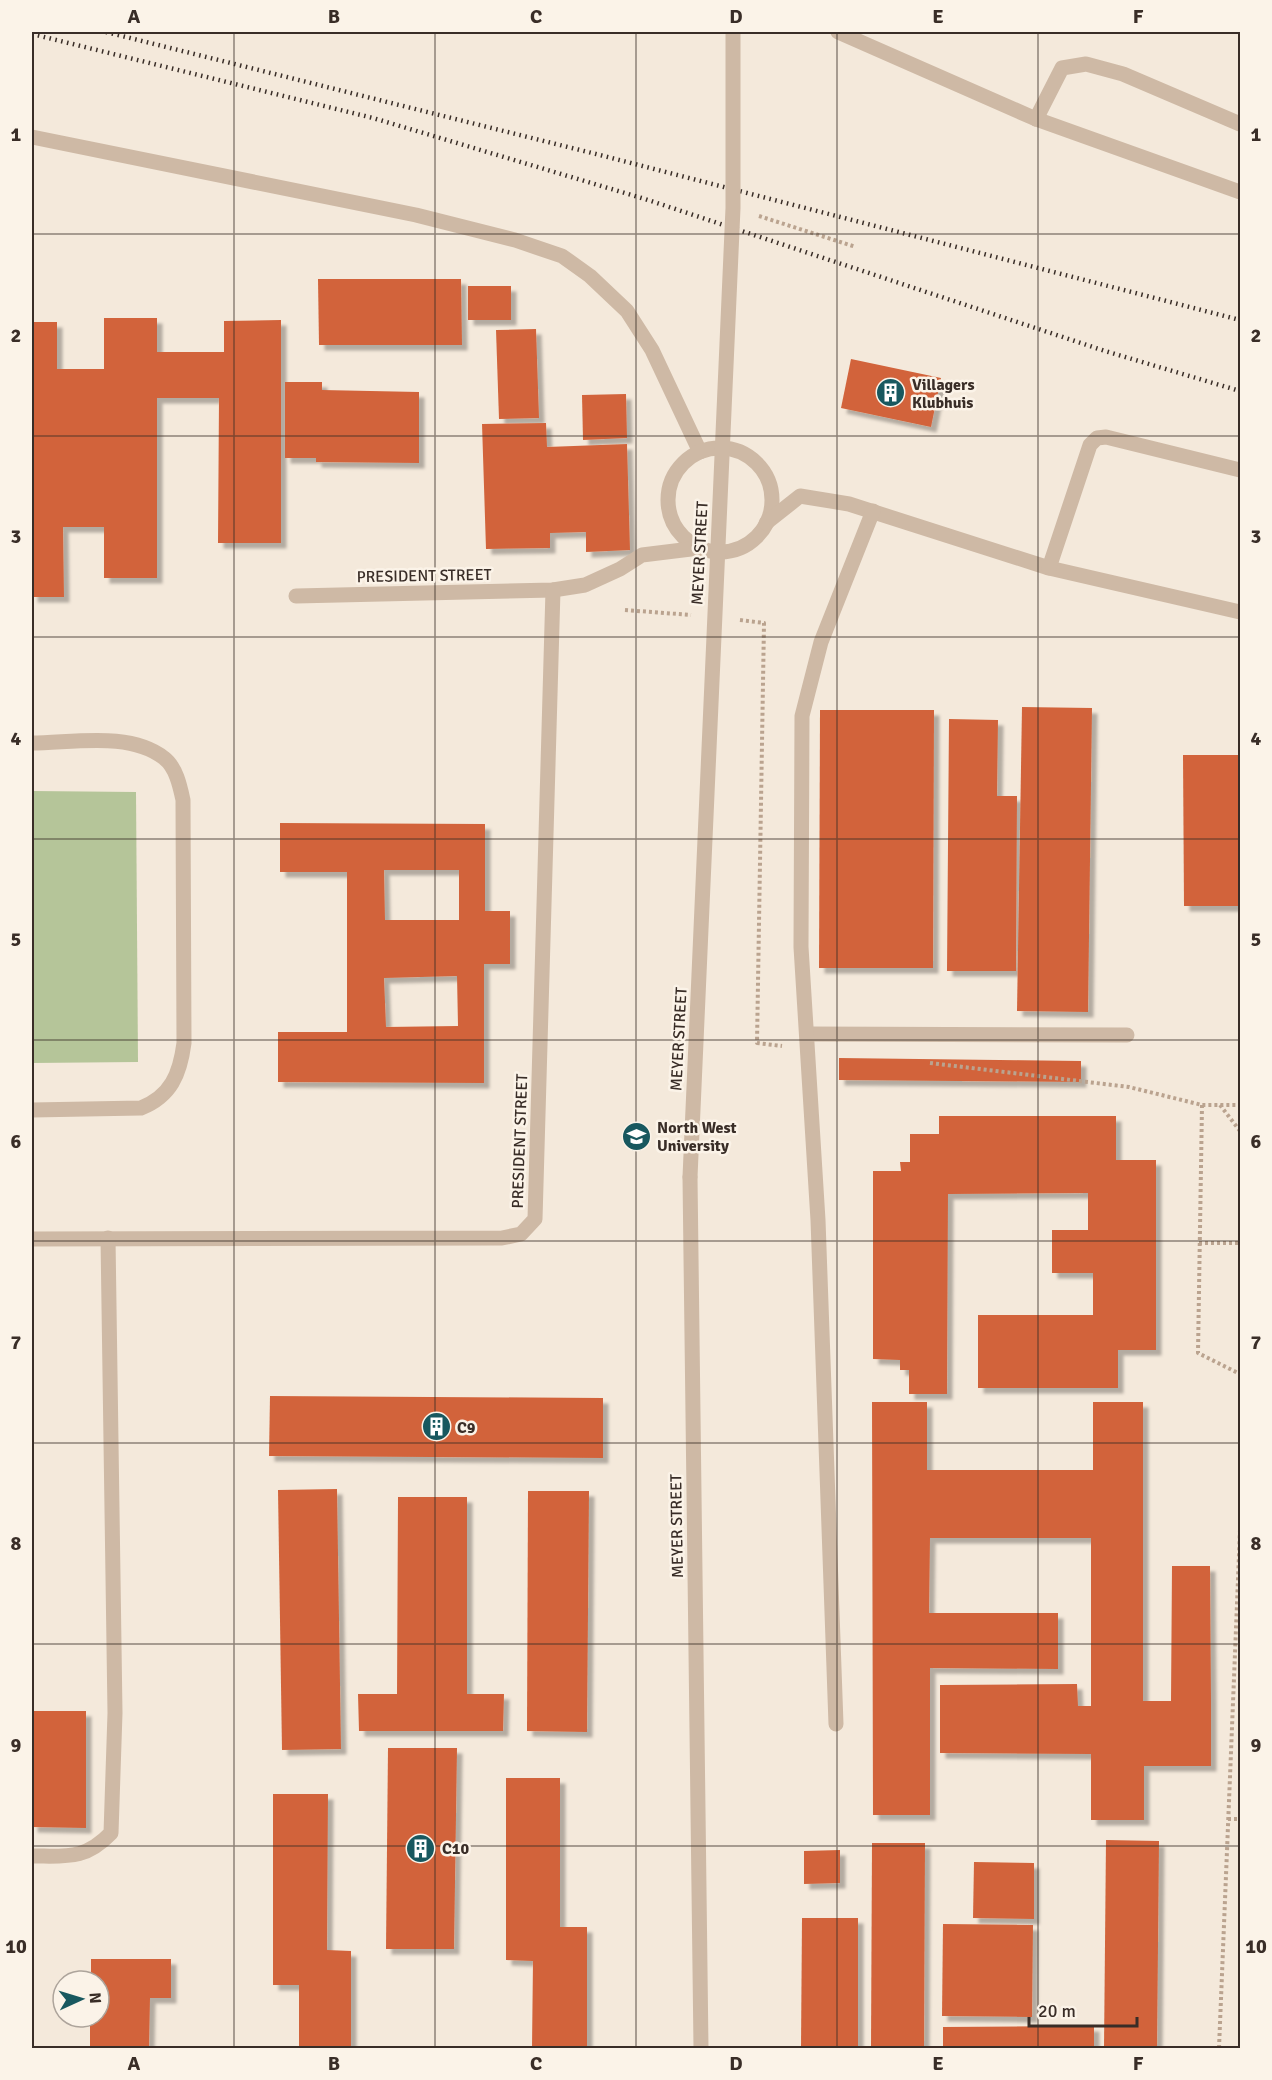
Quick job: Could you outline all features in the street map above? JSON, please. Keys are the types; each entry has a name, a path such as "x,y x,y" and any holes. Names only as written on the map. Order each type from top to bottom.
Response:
{"street":[{"name":"MEYER STREET","path":"701,2049 690,1178 733,207 733,32"},
{"path":"838,32 1036,119 1240,192"},
{"path":"1036,119 1062,68 1086,64 1123,74 1240,124"},
{"path":"32,137 416,215 515,240 562,256 590,276 627,311 652,350 700,452"},
{"path":"1049,568 1090,445 1097,438 1106,437 1240,470"},
{"path":"712,449 737,451 757,464 765,474 772,499 766,523 760,534 747,545 732,551 715,552 699,548 678,531 668,506 668,493 679,468 700,452 712,449"},
{"path":"766,523 800,496 849,504 1049,568 1240,612"},
{"path":"836,1724 818,1220 801,946 802,716 821,642 873,511"},
{"name":"PRESIDENT STREET","path":"297,596 553,590 585,585 620,569 642,555 699,548"},
{"name":"PRESIDENT STREET","path":"32,1239 502,1238 521,1234 535,1219 553,590"},
{"path":"32,743 113,742 141,746 165,759 179,781 183,800 184,1032 181,1064 172,1086 157,1102 141,1108 32,1110"},
{"path":"807,1034 1127,1035"},
{"path":"32,1856 84,1854 96,1849 111,1833 116,1713 108,1238"}],"path":[{"path":"733,207 856,247"},
{"path":"1129,1087 1202,1105 1240,1105"},
{"path":"1202,1105 1198,1353 1240,1374"},
{"path":"1219,1105 1240,1131"},
{"path":"1199,1243 1240,1243"},
{"path":"1219,2049 1240,1530"},
{"path":"1228,1819 1240,1820"}],"green space":[{"path":"32,791 136,792 138,1062 32,1063"}],"building":[{"path":"318,279 461,279 462,345 319,345"},
{"path":"468,286 511,286 511,320 468,320"},
{"path":"104,318 157,318 157,352 224,352 224,321 281,320 281,543 218,543 219,398 157,398 157,578 104,578 104,527 63,527 64,597 32,597 32,322 57,322 57,369 104,369"},
{"path":"536,329 539,418 499,419 496,330"},
{"name":"Villagers Klubhuis","path":"851,359 941,378 931,427 841,408"},
{"path":"285,382 322,382 322,390 419,392 419,463 316,462 316,458 285,458"},
{"path":"626,394 627,438 583,440 582,395"},
{"path":"546,423 547,447 627,444 630,550 586,552 586,532 550,533 550,548 486,549 482,424"},
{"path":"1022,707 1092,708 1088,1012 1017,1011"},
{"path":"820,710 934,710 933,968 819,968"},
{"path":"949,719 998,720 997,796 1017,796 1016,971 947,971"},
{"path":"1183,755 1240,755 1240,906 1184,906"},
{"path":"280,823 485,824 485,911 510,911 510,964 484,964 484,1083 278,1082 278,1032 347,1032 347,872 280,872","holes":["384,870 459,870 459,920 385,920","457,976 458,1026 386,1027 384,978"]},
{"path":"839,1058 1081,1061 1081,1082 839,1080"},
{"path":"939,1116 1116,1116 1116,1160 1156,1160 1156,1350 1118,1350 1118,1388 978,1388 978,1315 1093,1315 1093,1273 1052,1273 1052,1230 1088,1230 1088,1193 948,1194 947,1394 909,1394 909,1370 900,1370 900,1360 873,1359 873,1171 901,1171 900,1162 910,1162 910,1134 939,1134"},
{"name":"C9","path":"270,1396 603,1398 603,1458 269,1456"},
{"path":"872,1402 927,1402 927,1470 1093,1470 1093,1402 1143,1402 1143,1701 1171,1701 1172,1566 1210,1566 1211,1701 1211,1766 1144,1766 1144,1820 1091,1820 1091,1754 940,1753 940,1685 1077,1684 1078,1706 1091,1706 1091,1538 930,1538 929,1613 1058,1613 1058,1669 930,1668 930,1815 873,1815"},
{"path":"337,1489 341,1749 282,1750 278,1490"},
{"path":"528,1491 589,1491 587,1732 527,1731"},
{"path":"398,1497 467,1497 467,1694 504,1694 503,1731 359,1731 358,1694 397,1694"},
{"path":"32,1711 86,1711 86,1828 32,1827"},
{"name":"C10","path":"388,1748 457,1748 454,1949 386,1949"},
{"path":"506,1778 560,1778 560,1927 587,1927 587,2048 532,2048 533,1961 506,1960"},
{"path":"273,1794 328,1794 327,1950 351,1951 351,2048 299,2048 299,1985 273,1985"},
{"path":"1106,1840 1159,1841 1157,2048 1104,2048"},
{"path":"872,1843 925,1843 924,2048 871,2048"},
{"path":"840,1850 840,1883 804,1884 804,1851"},
{"path":"974,1862 1034,1863 1034,1919 973,1918"},
{"path":"802,1918 858,1918 858,2048 801,2048"},
{"path":"943,1924 1033,1925 1032,2017 942,2016"},
{"path":"91,1959 171,1959 171,1998 150,1998 149,2048 90,2048 90,2029 111,2029 111,1969 91,1969"},
{"path":"1094,2026 1094,2048 943,2048 943,2027"}],"railway":[{"path":"106,32 592,153 1240,320"},
{"path":"32,34 373,118 645,199 1105,351 1240,391"}],"place":[{"name":"Villagers Klubhuis","path":"891,393"},
{"name":"North West University","path":"636,1136"},
{"name":"C9","path":"436,1427"},
{"name":"C10","path":"421,1848"}]}
